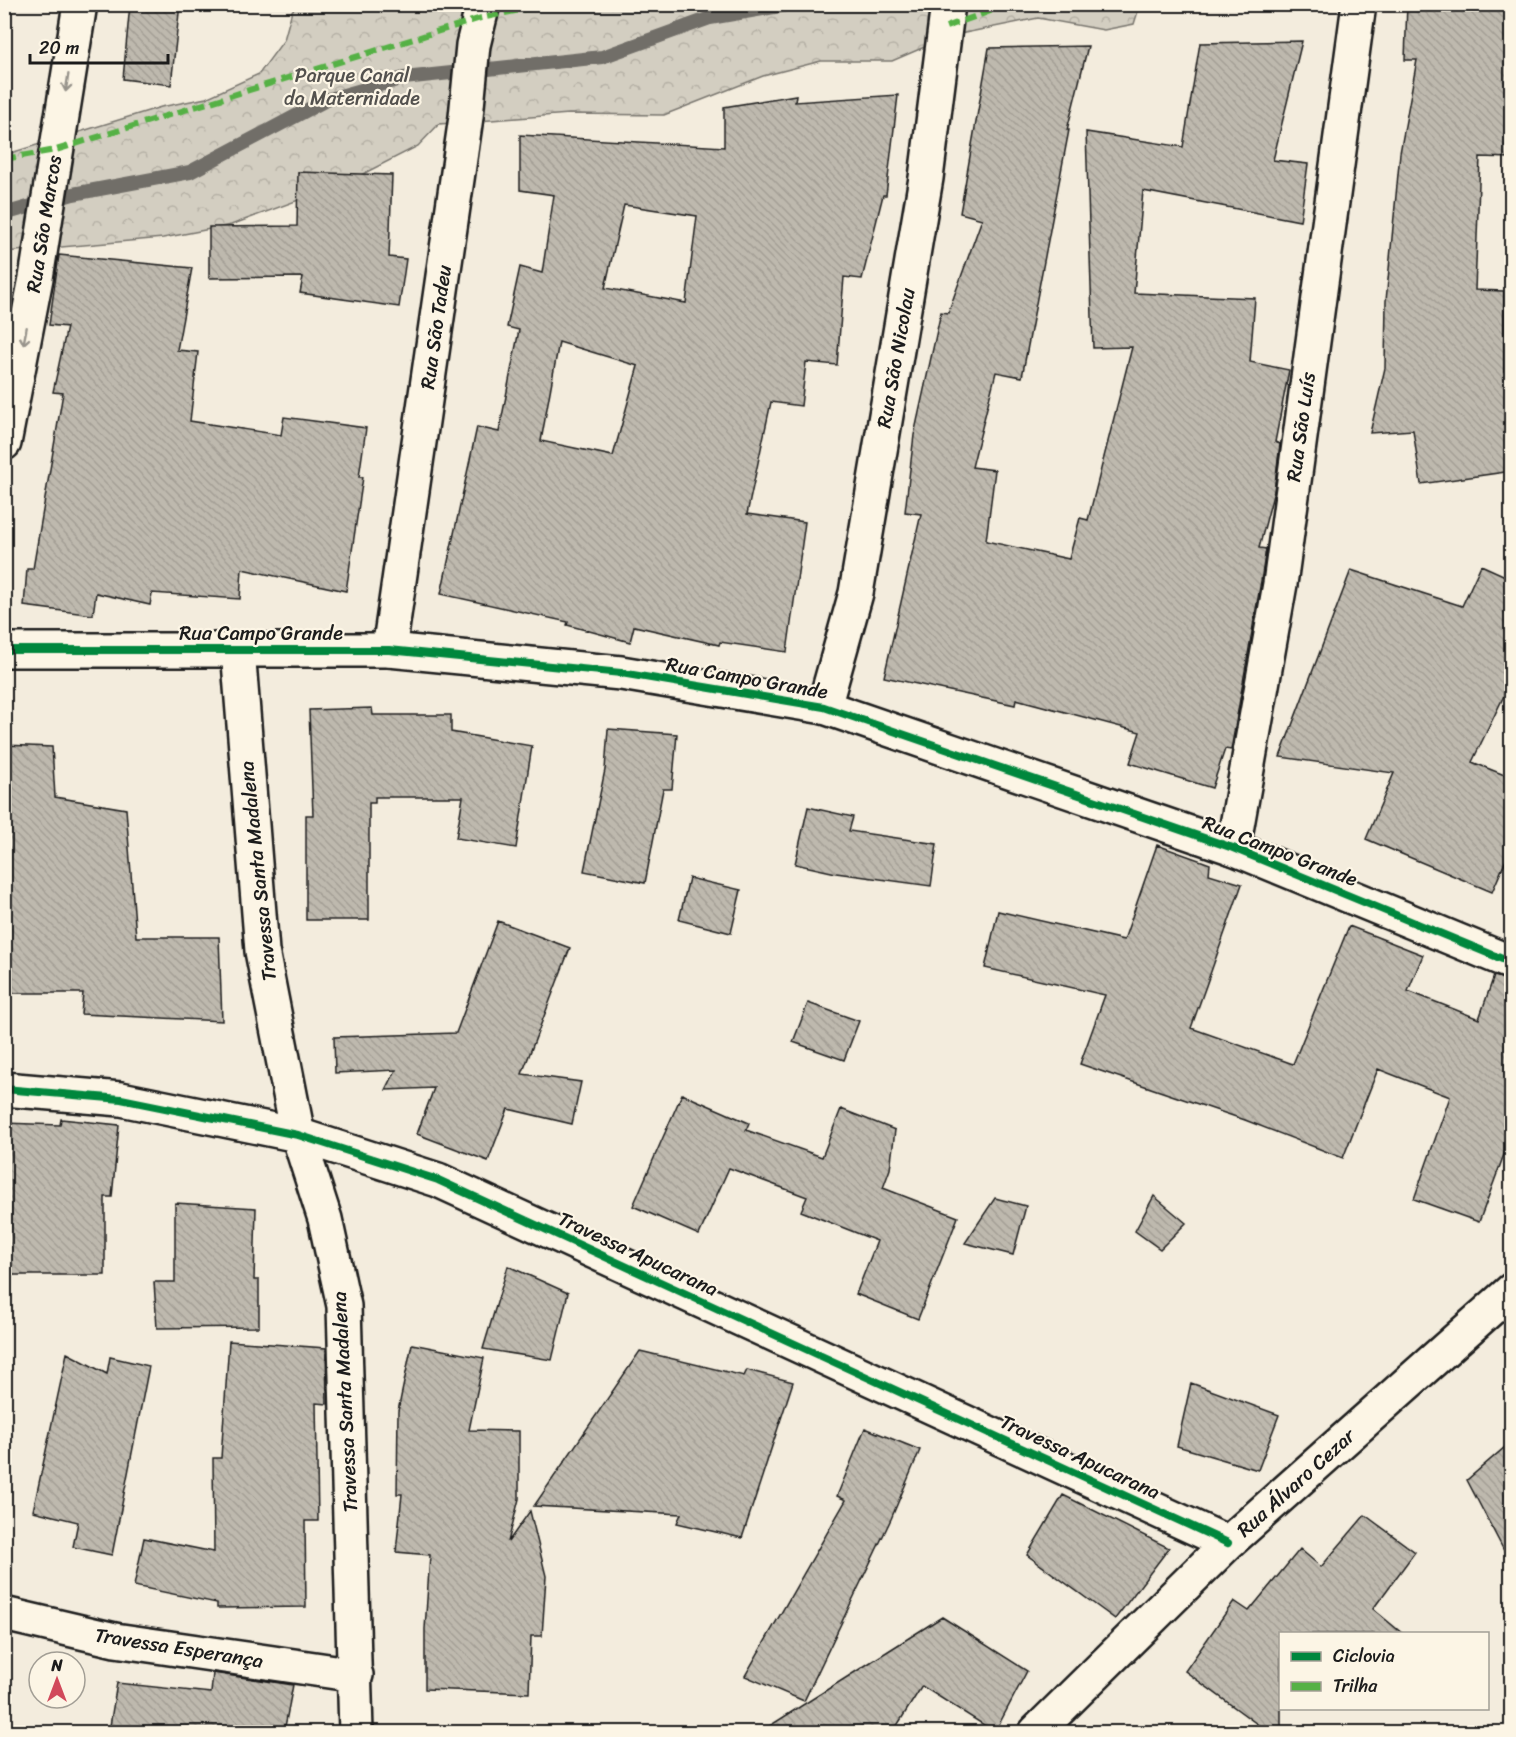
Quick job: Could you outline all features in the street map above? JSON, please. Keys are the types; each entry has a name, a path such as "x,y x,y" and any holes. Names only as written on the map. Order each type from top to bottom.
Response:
{"street":[{"name":"Rua São Marcos","path":"4,443 36,278 80,4"},
{"name":"Rua São Tadeu","path":"389,650 466,117 472,45 483,4"},
{"name":"Rua São Luís","path":"1233,848 1280,584 1359,4"},
{"name":"Rua São Nicolau","path":"824,707 856,593 926,178 947,12"},
{"name":"Travessa Santa Madalena","path":"238,649 262,951 298,1135 325,1219 344,1306 356,1732"},
{"name":"Rua Campo Grande","path":"4,650 389,650 621,673 824,707 1233,848 1512,963"},
{"name":"Travessa Apucarana","path":"4,1089 121,1099 298,1135 438,1180 1228,1543"},
{"name":"Rua Álvaro Cezar","path":"1036,1732 1228,1543 1512,1290"},
{"name":"Travessa Esperança","path":"4,1614 115,1640 356,1675"}],"green space":[{"name":"Parque Canal da Maternidade","path":"431,4 469,9 481,4 1140,5 1134,24 1104,30 1038,18 950,36 892,61 821,61 763,76 664,115 569,114 439,124 418,146 347,182 231,225 163,238 5,252 4,155 161,107 206,98 259,74 284,40 292,11 298,5"}],"building":[{"path":"130,4 180,4 171,85 123,79"},
{"path":"1407,4 1512,4 1512,158 1480,157 1475,290 1504,291 1504,371 1512,365 1512,471 1421,484 1413,430 1370,433 1385,368 1386,301 1400,153 1417,60 1405,60"},
{"path":"1302,41 1273,160 1308,164 1300,221 1143,191 1134,293 1255,298 1250,362 1289,370 1275,442 1280,444 1274,491 1259,548 1266,549 1231,750 1225,749 1212,788 1130,763 1140,732 1016,699 1015,705 884,677 921,514 905,512 914,435 941,312 948,313 982,219 960,213 989,48 1088,46 1067,130 1069,130 1022,377 996,372 972,467 995,470 986,541 1069,559 1080,518 1088,520 1132,347 1093,348 1086,132 1183,147 1200,43"},
{"path":"796,95 795,102 898,95 886,195 883,195 862,279 844,277 837,365 806,362 801,406 771,402 747,514 805,522 787,652 720,642 719,645 634,626 630,642 567,625 568,622 441,594 477,427 499,432 519,330 507,327 520,267 542,273 554,195 520,190 520,135 724,147 724,107","holes":["624,205 697,216 686,303 605,288","559,342 638,366 613,456 541,441"]},
{"path":"298,172 392,175 389,257 406,259 399,307 300,293 303,277 209,278 209,227 297,226"},
{"path":"59,255 192,268 177,350 198,352 190,421 281,435 284,417 366,428 359,477 363,477 346,591 242,569 240,599 152,593 150,605 96,593 93,615 24,606 27,569 33,569 63,393 53,392 67,327 49,325"},
{"path":"1481,565 1512,579 1512,679 1472,762 1512,778 1512,846 1492,892 1366,839 1394,773 1280,757 1351,570 1462,606"},
{"path":"372,708 373,715 451,715 451,732 532,746 516,848 456,838 463,797 375,797 375,803 369,803 369,920 306,920 306,815 313,815 309,710"},
{"path":"608,729 677,734 672,789 663,789 645,883 584,871 605,770"},
{"path":"4,745 52,747 55,797 126,809 136,937 219,937 222,1021 81,1014 83,993 7,993 4,968"},
{"path":"808,807 853,817 849,831 937,844 931,886 836,873 795,864"},
{"path":"1157,845 1210,864 1209,874 1242,884 1191,1028 1293,1064 1349,926 1423,955 1408,991 1479,1019 1494,976 1512,981 1512,1133 1479,1222 1414,1199 1450,1097 1378,1069 1343,1158 1245,1120 1080,1064 1105,995 985,968 998,911 1124,940"},
{"path":"689,878 741,890 731,933 679,920"},
{"path":"498,921 570,948 522,1074 581,1082 572,1124 508,1109 488,1161 417,1134 434,1088 386,1090 396,1070 335,1073 334,1037 456,1033"},
{"path":"808,1003 859,1021 844,1060 793,1042"},
{"path":"682,1094 749,1123 746,1130 822,1157 841,1109 895,1130 890,1169 883,1188 958,1217 918,1319 856,1294 877,1241 801,1211 807,1197 729,1168 699,1235 633,1206"},
{"path":"61,1119 119,1125 112,1197 105,1197 105,1275 4,1275 4,1123 60,1125"},
{"path":"1154,1196 1186,1223 1160,1249 1135,1231"},
{"path":"995,1198 1026,1206 1013,1255 965,1243"},
{"path":"175,1203 256,1208 254,1280 259,1280 259,1327 157,1328 154,1282 175,1282"},
{"path":"508,1266 568,1293 552,1360 483,1349"},
{"path":"229,1341 326,1348 327,1404 316,1403 318,1521 305,1521 306,1607 217,1608 217,1603 134,1586 144,1538 214,1552 213,1458 221,1458"},
{"path":"412,1344 484,1358 469,1430 519,1431 519,1499 508,1542 530,1511 546,1576 542,1636 531,1636 529,1693 425,1689 425,1629 430,1555 396,1552 402,1494 397,1494 398,1411"},
{"path":"640,1351 744,1376 747,1370 793,1382 742,1538 677,1523 681,1514 534,1506"},
{"path":"67,1353 107,1374 110,1357 149,1366 112,1555 73,1547 78,1522 33,1511"},
{"path":"1191,1383 1279,1415 1258,1470 1177,1446"},
{"path":"865,1428 920,1450 891,1519 804,1701 745,1676 846,1500 837,1496"},
{"path":"1512,1441 1512,1566 1467,1480"},
{"path":"1063,1495 1169,1548 1115,1619 1027,1555"},
{"path":"1365,1515 1415,1552 1373,1609 1401,1632 1279,1632 1281,1732 1268,1732 1185,1671 1234,1601 1249,1611 1300,1549 1321,1567"},
{"path":"942,1617 1027,1671 995,1732 922,1686 893,1732 760,1732"},
{"path":"213,1673 293,1685 284,1732 109,1732 117,1683 211,1693"}],"waterway":[{"path":"4,214 73,194 190,172 326,100 404,78 602,57 710,18 792,4"}],"marked path":[{"path":"4,159 56,150 481,18 549,4"},
{"path":"946,27 1010,4"}],"cycle path":[{"path":"4,650 389,650 621,673 824,707 1233,848 1512,963"},
{"path":"4,1089 121,1099 298,1135 438,1180 1228,1543"}]}
